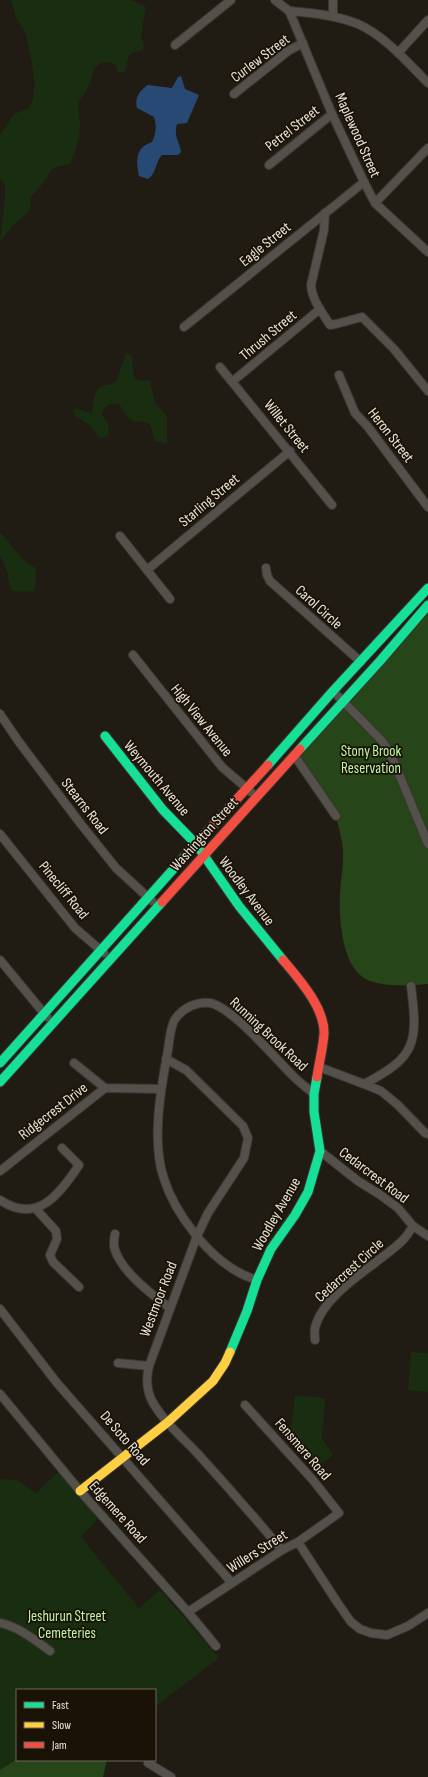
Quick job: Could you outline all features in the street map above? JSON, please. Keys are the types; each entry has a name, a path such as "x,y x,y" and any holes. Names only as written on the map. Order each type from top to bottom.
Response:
{"main road":[{"name":"Washington Street","path":"0,1063 100,950 130,919 247,789 333,691 428,588"},
{"name":"Washington Street","path":"0,1082 428,605"},
{"name":"Weymouth Avenue","path":"105,736 163,810 196,844 203,856"},
{"name":"Woodley Avenue","path":"80,1491 168,1422 213,1381 225,1363 247,1311 257,1280 271,1249 308,1192 320,1151 314,1112 314,1094 324,1034 322,1017 315,1003 288,966 239,906 203,856"}],"street":[{"path":"175,45 231,0"},
{"path":"275,0 289,11 333,16 357,24 373,33 398,53 428,83"},
{"path":"333,0 333,16"},
{"name":"Maplewood Street","path":"289,11 332,114 375,203 428,252"},
{"path":"398,53 428,20"},
{"name":"Curlew Street","path":"234,94 288,52 303,43"},
{"name":"Petrel Street","path":"269,165 332,114"},
{"path":"375,203 428,148"},
{"name":"Eagle Street","path":"184,327 364,182"},
{"path":"325,213 324,230 311,286 312,294 320,309 330,325 362,317 394,349 428,391"},
{"name":"Thrush Street","path":"233,381 320,309"},
{"name":"Willet Street","path":"220,367 290,451 332,505"},
{"name":"Heron Street","path":"338,376 355,412 428,507"},
{"name":"Starling Street","path":"146,570 290,451"},
{"path":"120,536 170,599"},
{"name":"Carol Circle","path":"266,568 270,581 361,662"},
{"name":"High View Avenue","path":"133,656 222,767 256,796"},
{"path":"333,691 383,742 394,762 428,844"},
{"name":"Stearns Road","path":"0,714 19,742 80,823 116,868 158,906"},
{"path":"294,755 336,816"},
{"name":"Pinecliff Road","path":"0,834 75,928 111,959"},
{"path":"0,960 43,1014 53,1023"},
{"path":"364,1084 385,1073 402,1060 411,1046 415,1029 411,986"},
{"name":"Running Brook Road","path":"257,1280 240,1273 218,1258 197,1236 176,1206 163,1178 158,1128 161,1089 175,1018 186,1008 201,1002 212,1004 224,1009 259,1041 294,1077 314,1094"},
{"name":"Westmoor Road","path":"166,1059 186,1070 243,1126 248,1138 244,1158 208,1213 197,1236 158,1336 146,1376 152,1401 168,1422 256,1519 282,1550"},
{"path":"74,1063 105,1088 161,1089"},
{"path":"319,1067 381,1091 398,1105 425,1133 428,1134"},
{"name":"Ridgecrest Drive","path":"0,1171 105,1088"},
{"path":"0,1200 8,1206 25,1210 36,1209 49,1202 68,1181 79,1165 62,1148"},
{"name":"Cedarcrest Road","path":"320,1151 358,1181 398,1208 413,1226 428,1236"},
{"path":"36,1209 56,1231 57,1239 50,1255 53,1262 78,1286"},
{"name":"Cedarcrest Circle","path":"315,1340 314,1329 319,1317 329,1303 355,1279 402,1241 413,1226"},
{"path":"115,1234 114,1247 133,1277 137,1282 170,1308"},
{"name":"De Soto Road","path":"0,1309 58,1382 232,1583"},
{"path":"118,1363 149,1366"},
{"name":"Edgemere Road","path":"0,1394 80,1491 188,1612 216,1646"},
{"name":"Fensmere Road","path":"245,1405 312,1479 339,1513"},
{"name":"Willers Street","path":"188,1612 282,1550 298,1542 339,1513"},
{"path":"298,1542 351,1622 360,1629 371,1633 387,1635 408,1626 428,1613"},
{"path":"0,1623 14,1627 50,1651"},
{"path":"148,1763 171,1777"}],"green space":[{"path":"11,0 131,0 146,7 141,35 144,46 142,50 130,54 125,72 119,73 115,65 110,62 99,64 96,67 87,89 79,103 79,133 74,155 70,164 53,168 31,197 30,210 13,225 0,242 5,185 0,179 0,135 14,114 29,108 33,99 35,85 26,34 16,17"},
{"path":"126,353 132,356 134,379 142,381 149,380 156,404 167,416 167,443 155,442 150,424 138,421 136,423 129,419 119,404 110,404 104,409 102,415 108,424 109,429 108,436 103,438 99,437 88,424 75,416 73,412 75,408 92,413 97,390 104,385 109,385 117,380"},
{"path":"0,532 24,560 35,568 36,580 33,592 15,591 10,589 7,571 0,555"},
{"name":"Stony Brook Reservation","path":"428,613 428,984 406,986 392,985 370,981 360,975 353,966 348,955 341,929 340,893 343,855 342,842 336,817 326,795 312,775 294,755"},
{"path":"411,1352 428,1353 428,1392 408,1390"},
{"path":"295,1395 325,1398 322,1438 333,1455 317,1467 290,1435"},
{"name":"Jeshurun Street Cemeteries","path":"58,1472 98,1519 81,1537 139,1608 160,1590 219,1658 157,1705 156,1689 134,1689 131,1687 128,1689 16,1689 16,1760 0,1770 0,1479 17,1480 36,1493"},
{"path":"16,1760 16,1761 107,1761 103,1777 0,1777 0,1770"}],"water":[{"path":"181,76 185,89 199,95 187,123 177,124 176,135 181,152 178,155 162,155 153,174 148,179 139,176 137,165 138,155 142,148 152,142 156,126 154,117 137,108 137,98 142,89 148,85 172,88 178,77"}],"traffic: fast":[{"path":"268,765 333,691 428,588"},
{"path":"300,749 380,661 428,605"},
{"path":"105,736 163,810 196,844 239,906 283,960"},
{"path":"0,1063 194,846"},
{"path":"0,1082 162,902"},
{"path":"230,1352 247,1311 257,1280 271,1249 295,1215 308,1192 320,1151 314,1112 314,1094 317,1077"}],"traffic: slow":[{"path":"80,1491 168,1422 213,1381 225,1363 230,1352"}],"traffic: jam":[{"path":"162,902 300,749"},
{"path":"194,846 268,765"},
{"path":"283,960 310,994 316,1004 323,1024 324,1034 317,1077"}]}
